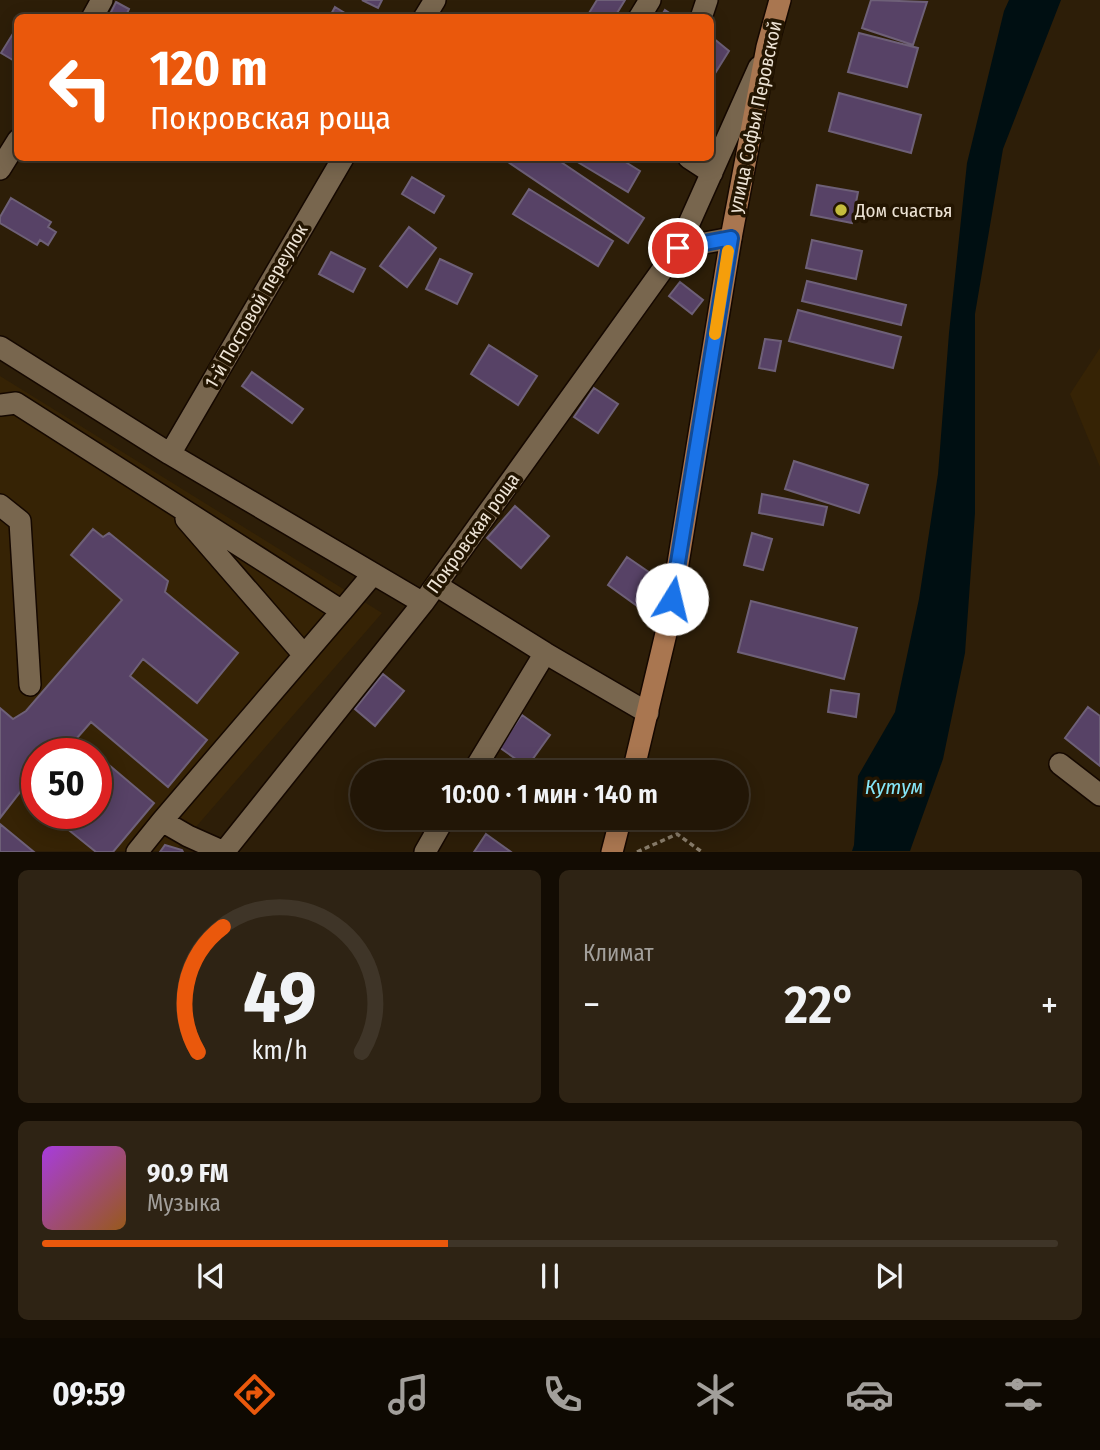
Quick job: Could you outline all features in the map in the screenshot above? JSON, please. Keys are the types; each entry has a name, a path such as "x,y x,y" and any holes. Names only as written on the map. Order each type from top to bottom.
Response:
{"main road":[{"name":"улица Софьи Перовской","path":"636,760 668,625 731,238 767,47 780,0"},
{"path":"612,852 618,830"}],"street":[{"name":"Покровская роща","path":"224,852 424,603 678,248 767,47"},
{"path":"0,169 14,146"},
{"name":"1-й Постовой переулок","path":"170,454 341,161"},
{"path":"694,161 712,173"},
{"path":"678,248 731,238"},
{"path":"0,347 170,454 424,603"},
{"path":"0,405 16,403 342,611"},
{"path":"171,502 304,655"},
{"path":"0,505 20,521 30,685"},
{"path":"137,852 373,574"},
{"path":"436,585 648,713"},
{"path":"480,760 545,653"},
{"path":"1060,764 1100,795"},
{"path":"162,821 224,852"},
{"path":"425,852 438,830"}],"path":[{"path":"637,852 677,834 702,852"}],"shaded area":[{"path":"1100,348 1100,467 1070,394"},
{"path":"0,376 382,613 175,851 0,851"}],"water":[{"name":"Кутум","path":"1009,0 1061,0 1003,149 975,314 975,513 965,653 943,759 910,851 852,851 858,776 895,712 919,599 938,474 949,333 967,163"}],"building":[{"path":"362,0 382,0 378,8"},
{"path":"597,0 625,0 616,14 588,14"},
{"path":"871,0 927,2 913,45 862,28"},
{"path":"116,2 129,9 127,14 110,14"},
{"path":"335,7 346,14 331,14"},
{"path":"14,32 14,61 1,53"},
{"path":"859,33 918,48 907,87 848,72"},
{"path":"714,39 729,51 714,75"},
{"path":"839,93 921,115 911,153 829,131"},
{"path":"506,161 559,161 644,218 628,243"},
{"path":"576,161 624,161 640,171 628,192"},
{"path":"412,177 444,196 434,213 402,194"},
{"path":"817,185 858,192 852,223 811,215"},
{"path":"529,189 613,241 598,266 513,214"},
{"path":"11,198 51,222 48,227 56,232 48,245 40,240 37,245 0,223 0,217"},
{"path":"409,227 436,248 407,287 380,266"},
{"path":"812,240 862,251 856,279 806,268"},
{"path":"331,252 365,269 353,292 319,274"},
{"path":"440,259 472,274 457,304 426,289"},
{"path":"807,281 906,305 901,325 802,301"},
{"path":"680,282 703,300 692,314 669,296"},
{"path":"798,310 901,337 893,368 789,341"},
{"path":"765,339 781,341 775,371 759,368"},
{"path":"489,345 537,376 518,405 471,374"},
{"path":"252,372 303,409 292,423 242,386"},
{"path":"594,388 618,404 598,433 574,417"},
{"path":"794,461 868,485 859,513 785,489"},
{"path":"762,494 827,507 823,525 759,513"},
{"path":"515,506 549,536 521,568 487,538"},
{"path":"93,529 103,537 109,533 168,581 165,592 238,653 197,703 143,659 130,676 207,740 168,787 91,722 77,738 21,738 21,791 0,818 0,708 13,719 26,711 122,600 71,555"},
{"path":"752,533 772,539 763,570 744,565"},
{"path":"627,557 659,579 640,608 608,585"},
{"path":"751,601 857,628 844,679 738,652"},
{"path":"383,674 404,691 375,726 355,709"},
{"path":"831,690 859,694 856,717 828,712"},
{"path":"1088,707 1100,716 1100,766 1065,738"},
{"path":"522,715 550,735 532,760 517,760 499,747"},
{"path":"112,768 154,803 113,852 96,852 68,829 112,829"},
{"path":"0,824 34,852 0,852"},
{"path":"486,834 511,852 474,852"},
{"path":"165,845 182,850 183,852 160,852"}],"slow traffic":[{"path":"715,334 728,251"}],"place":[{"name":"Дом счастья","path":"841,210"}],"route":[{"path":"672,599 731,238 678,248"}]}
